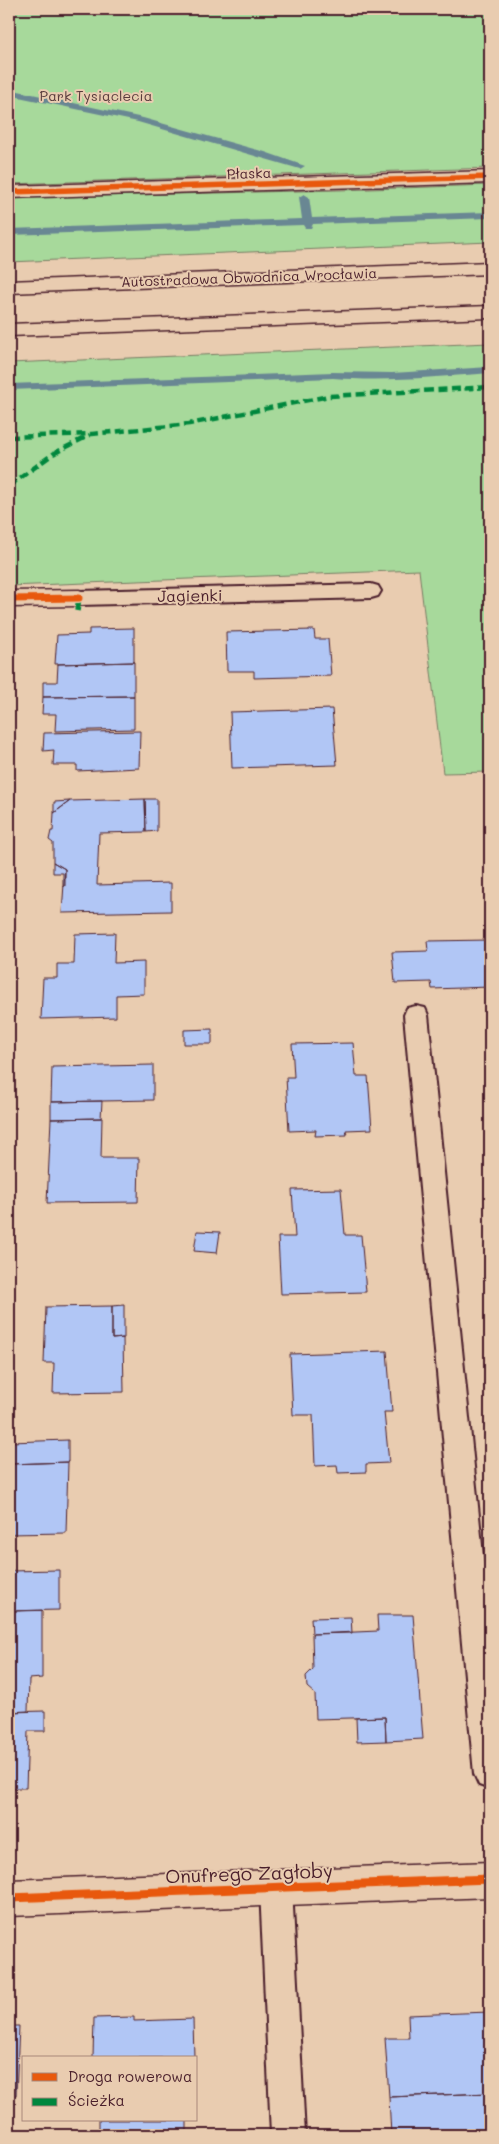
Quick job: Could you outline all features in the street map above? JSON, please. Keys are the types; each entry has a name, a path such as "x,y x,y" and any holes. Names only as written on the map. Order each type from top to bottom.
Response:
{"main road":[{"name":"Płaska","path":"9,192 490,177"},
{"name":"Autostradowa Obwodnica Wrocławia","path":"9,287 490,268"},
{"path":"9,330 490,312"},
{"name":"Jagienki","path":"9,600 79,598"},
{"name":"Onufrego Zagłoby","path":"9,1898 490,1879"}],"lane":[{"name":"Jagienki","path":"79,598 371,591"},
{"path":"416,1015 490,1774"},
{"path":"276,1888 288,2135"}],"green space":[{"name":"Park Tysiąclecia","path":"9,9 490,9 490,168 9,184"},
{"path":"490,185 490,242 9,262 9,198"},
{"path":"490,343 490,772 443,773 419,570 9,586 9,363"}],"building":[{"path":"134,628 134,662 55,664 57,635 89,634 89,629"},
{"path":"314,630 315,639 328,639 331,676 254,678 254,671 227,671 226,632"},
{"path":"134,662 134,696 43,697 43,682 57,682 58,664"},
{"path":"134,696 134,729 55,731 56,714 42,714 43,697"},
{"path":"332,709 337,765 232,768 230,712"},
{"path":"140,731 139,768 77,771 77,765 53,765 54,750 43,751 44,733"},
{"path":"145,799 146,832 99,833 97,885 171,883 171,911 62,913 65,869 53,862 53,843 49,840 51,831 53,831 54,813 70,801"},
{"path":"145,799 157,799 157,831 146,832"},
{"path":"70,801 54,813 54,802"},
{"path":"53,862 65,869 65,886 63,886 63,873 53,873"},
{"path":"115,933 114,963 144,962 144,994 116,995 116,1017 41,1019 43,978 57,978 57,964 74,964 75,934"},
{"path":"490,940 490,987 432,989 431,982 395,983 392,952 428,951 427,941"},
{"path":"212,1029 212,1044 184,1044 184,1030"},
{"path":"353,1043 356,1076 368,1076 372,1129 346,1130 347,1135 315,1136 316,1130 289,1131 286,1077 294,1077 292,1044"},
{"path":"153,1065 153,1100 51,1102 52,1067"},
{"path":"102,1101 101,1118 51,1119 51,1102"},
{"path":"102,1118 101,1158 139,1158 138,1202 47,1203 51,1119"},
{"path":"341,1189 345,1235 361,1235 366,1292 281,1294 278,1237 295,1237 292,1190"},
{"path":"197,1231 220,1232 217,1253 194,1251"},
{"path":"124,1305 124,1338 112,1339 112,1306"},
{"path":"112,1306 112,1339 123,1338 124,1392 53,1393 54,1363 44,1363 46,1307"},
{"path":"387,1351 392,1412 384,1412 389,1463 366,1464 366,1472 338,1473 337,1465 315,1466 313,1415 293,1415 290,1354"},
{"path":"68,1440 68,1462 10,1464 10,1442"},
{"path":"68,1462 66,1533 9,1534 9,1464"},
{"path":"59,1570 59,1610 12,1611 11,1605 9,1605 9,1571"},
{"path":"9,1605 11,1605 12,1611 42,1610 42,1678 29,1679 28,1711 9,1712"},
{"path":"377,1615 413,1615 423,1739 386,1741 385,1717 316,1719 315,1694 307,1687 306,1676 313,1669 312,1634 378,1631"},
{"path":"351,1617 352,1633 312,1634 311,1618"},
{"path":"45,1711 45,1731 28,1731 26,1788 9,1788 9,1712"},
{"path":"385,1717 386,1741 357,1742 356,1718"},
{"path":"490,2012 490,2093 389,2097 385,2038 409,2038 408,2015"},
{"path":"134,2017 134,2021 193,2019 194,2056 93,2056 94,2018"},
{"path":"9,2026 19,2026 16,2095 9,2095"},
{"path":"490,2093 490,2135 391,2135 389,2097"},
{"path":"99,2122 187,2122 187,2135 99,2135"}],"waterway":[{"path":"9,92 140,120 300,166"},
{"path":"304,197 307,221"},
{"path":"307,221 490,215"},
{"path":"9,232 307,221"},
{"path":"307,221 308,226"},
{"path":"9,387 333,375 372,377 490,370"}],"marked path":[{"path":"9,437 92,434 189,424 329,396 490,387"},
{"path":"9,486 53,454 90,435"},
{"path":"77,611 79,598"}],"cycle path":[{"path":"9,192 490,177"},
{"path":"9,599 79,598"},
{"path":"9,1898 490,1879"}]}
